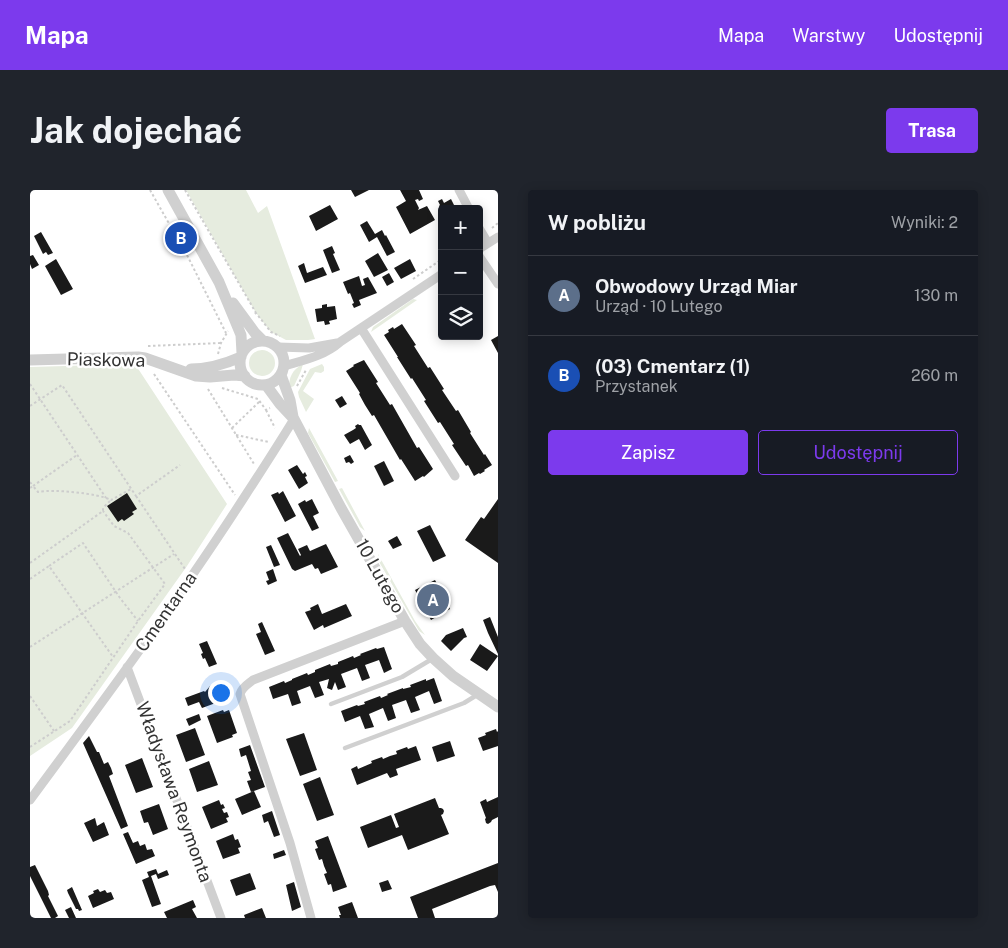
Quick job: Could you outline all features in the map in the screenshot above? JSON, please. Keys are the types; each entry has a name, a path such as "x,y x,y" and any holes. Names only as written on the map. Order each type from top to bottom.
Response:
{"street":[{"path":"168,190 219,282 247,323 263,341"},
{"path":"459,190 467,205"},
{"path":"483,235 488,244"},
{"path":"483,247 498,237"},
{"path":"483,262 498,284"},
{"path":"219,282 241,335 242,355 240,367 252,383 266,385 273,382 282,371 332,349 438,277"},
{"path":"361,328 455,476"},
{"path":"242,355 246,347 252,343 263,341 309,348 340,342"},
{"path":"282,343 284,359 282,371 294,419"},
{"name":"Piaskowa","path":"180,370 204,369 230,362 242,355"},
{"name":"Piaskowa","path":"30,360 138,357 196,376 245,376"},
{"path":"266,385 294,419"},
{"name":"10 Lutego","path":"294,419 341,508 420,644 454,676 498,707"},
{"name":"Cmentarna","path":"30,800 128,667 206,556 294,419"},
{"path":"311,918 290,843 240,694 253,680 405,621"},
{"name":"Władysława Reymonta","path":"128,667 221,918"}],"lane":[{"path":"332,704 402,678 433,658"},
{"path":"345,748 464,703 478,694"}],"path":[{"path":"150,190 207,292 226,333"},
{"path":"185,190 256,313 282,343"},
{"path":"249,318 256,313"},
{"path":"217,360 221,343 226,333 233,328"},
{"path":"140,346 221,343"},
{"path":"150,368 235,496 239,489"},
{"path":"295,389 307,368"},
{"path":"205,383 254,465"},
{"path":"30,384 106,498"},
{"path":"30,406 62,385 186,571"},
{"path":"221,388 258,399 274,424 276,432"},
{"path":"232,428 260,402"},
{"path":"266,410 276,406"},
{"path":"236,435 271,442"},
{"path":"31,487 77,455"},
{"path":"136,496 180,465"},
{"path":"30,482 31,487 38,492 48,490 111,500"},
{"path":"30,563 102,511 111,500 131,488"},
{"path":"30,747 70,721 138,620 165,584 128,533 114,526 102,511"},
{"path":"30,579 83,543 120,598 138,620"},
{"path":"30,647 174,554"},
{"path":"49,566 113,657"},
{"path":"30,696 54,731"}],"shaded area":[{"path":"186,190 246,190 258,213 267,206 315,339 286,340 271,332 256,313"},
{"path":"413,299 417,300 371,332 373,327"},
{"path":"262,350 271,354 275,363 271,372 262,376 253,372 249,363 253,354"},
{"path":"135,364 227,504 187,566 72,728 30,756 30,367"},
{"path":"303,364 294,386 289,388 292,374"},
{"path":"322,364 324,371 321,373 315,372 303,391 314,399 306,412 298,392 310,369"},
{"path":"309,428 338,481 335,482 308,433"},
{"path":"342,488 365,531 360,527 339,489"},
{"path":"378,554 415,621 425,635 419,631 378,560"}],"building":[{"path":"351,190 369,190 355,197"},
{"path":"400,190 419,190 423,199 415,200 419,208 418,210 427,206 435,220 410,234 396,207 406,201"},
{"path":"442,199 444,203 451,199 454,205 440,205 438,201"},
{"path":"330,205 338,219 316,231 309,216"},
{"path":"367,221 375,234 382,230 395,252 387,256 377,237 369,242 360,225"},
{"path":"41,232 53,253 48,255 46,252 43,254 34,236"},
{"path":"332,246 335,253 333,254 340,270 332,273 323,250"},
{"path":"378,253 388,270 374,277 365,261"},
{"path":"33,255 39,265 32,269 30,256"},
{"path":"56,259 73,289 61,295 45,266"},
{"path":"410,259 416,271 401,279 394,268"},
{"path":"304,263 307,273 323,267 327,275 305,283 298,266"},
{"path":"389,273 394,282 387,286 382,277"},
{"path":"359,276 362,286 365,285 363,279 368,277 377,293 359,300 361,305 354,308 350,293 348,294 343,282"},
{"path":"327,304 327,307 335,306 337,319 329,321 330,324 325,325 324,321 317,322 315,309 322,308 322,305"},
{"path":"402,324 428,368 430,367 444,389 442,390 456,411 458,410 470,433 492,465 480,474 474,476 468,465 466,466 452,445 454,444 440,422 438,423 424,401 426,400 384,335 389,332 388,330"},
{"path":"498,336 498,353 491,340"},
{"path":"364,360 378,382 376,383 390,405 392,404 417,448 419,447 433,469 424,477 415,481 400,460 374,415 372,416 365,405 346,371"},
{"path":"342,396 347,404 340,408 335,400"},
{"path":"361,425 372,445 365,450 359,439 350,444 344,435 356,428 355,426"},
{"path":"350,455 354,462 351,464 349,462 346,463 344,458"},
{"path":"384,461 394,481 384,486 374,466"},
{"path":"297,465 303,474 305,472 308,483 299,489 288,470"},
{"path":"283,491 296,516 285,522 271,495 278,492 279,494"},
{"path":"127,493 137,509 132,512 134,514 124,521 122,519 118,522 107,506"},
{"path":"312,499 319,513 313,516 319,528 312,531 298,504"},
{"path":"498,499 498,563 465,540 481,517 484,519"},
{"path":"430,525 446,556 433,562 417,531"},
{"path":"288,533 300,556 298,549 307,545 310,551 326,544 338,567 321,574 318,568 315,569 312,564 295,571 292,569 277,538"},
{"path":"397,536 402,545 393,549 388,541"},
{"path":"271,545 280,565 274,567 266,547"},
{"path":"273,569 277,581 268,585 266,581 269,580 266,572"},
{"path":"435,580 450,609 431,620 415,590"},
{"path":"318,604 322,614 346,604 352,616 324,628 323,625 314,630 305,612"},
{"path":"490,617 498,637 498,654 483,620"},
{"path":"262,622 275,651 265,655 256,634 261,632 258,624"},
{"path":"463,628 467,637 451,651 441,641 446,635"},
{"path":"207,641 217,664 209,667 205,658 203,659 201,654 203,653 199,644"},
{"path":"480,644 498,656 487,671 470,660"},
{"path":"384,647 392,669 384,673 379,660 365,665 370,678 362,681 357,668 341,674 346,687 338,690 335,682 332,690 327,688 329,679 319,682 324,695 315,698 310,686 297,691 301,703 292,706 288,694 273,699 269,687 284,681 285,683 307,673 308,675 330,664 331,666 338,664 338,662 353,656 354,658 376,648"},
{"path":"434,678 442,701 434,704 429,691 415,697 420,710 411,713 406,700 392,705 396,718 388,721 383,708 369,714 374,727 365,729 360,716 345,722 341,711 365,704 364,702 380,696 381,698 403,688 411,687 410,685 426,679 426,681"},
{"path":"213,685 220,688 224,700 202,708 199,702 188,706 185,698 205,692"},
{"path":"223,710 224,712 229,710 237,733 232,735 233,737 217,743 207,716"},
{"path":"199,714 201,720 189,726 186,719"},
{"path":"195,728 205,755 186,762 176,735"},
{"path":"496,729 498,731 498,746 483,751 478,738"},
{"path":"304,733 317,770 300,776 286,739"},
{"path":"89,736 104,764 108,762 111,768 113,774 109,776 128,826 121,829 83,743"},
{"path":"450,741 455,756 437,762 432,747"},
{"path":"250,745 265,787 251,792 247,781 251,780 248,772 251,771 246,755 241,757 239,749"},
{"path":"416,746 421,760 396,769 398,775 390,778 387,773 357,785 351,769 357,766 358,769 372,763 371,761 397,754 396,751"},
{"path":"142,758 153,787 136,793 125,765"},
{"path":"209,761 218,785 197,792 189,769"},
{"path":"320,777 334,815 317,821 303,784"},
{"path":"254,791 261,807 242,815 235,799"},
{"path":"498,797 498,817 488,824 486,823 480,802 486,799 487,802"},
{"path":"435,798 439,808 444,811 441,815 449,834 408,850 402,835 368,848 360,827 391,815 396,828 399,827 394,814"},
{"path":"219,800 225,808 222,809 224,813 227,812 229,817 226,818 228,822 211,829 202,807"},
{"path":"159,804 168,829 153,835 148,822 144,823 140,811"},
{"path":"272,811 280,835 274,837 268,821 264,823 262,815"},
{"path":"95,818 97,826 104,822 109,835 93,842 84,823"},
{"path":"128,832 133,843 138,841 140,846 145,844 147,850 152,849 155,856 136,864 123,834"},
{"path":"233,834 235,840 238,839 241,847 238,848 240,853 223,859 216,841"},
{"path":"328,836 347,887 333,892 331,884 328,885 324,874 327,873 322,859 319,860 315,849 318,848 315,841"},
{"path":"284,850 286,855 274,859 273,854"},
{"path":"498,863 498,892 495,885 490,886 432,909 435,918 418,918 410,897"},
{"path":"35,865 58,916 55,918 51,918 30,876 30,867"},
{"path":"156,869 158,874 167,870 169,875 158,879 156,874 151,876 161,904 152,907 142,880 149,877 147,872"},
{"path":"250,873 256,889 236,896 230,880"},
{"path":"388,880 392,889 382,892 379,883"},
{"path":"294,882 301,907 292,911 286,885"},
{"path":"72,887 82,910 76,909 68,893 67,890"},
{"path":"98,889 100,892 105,890 107,893 111,892 114,899 93,908 88,896"},
{"path":"193,900 196,907 192,909 197,918 167,918 164,912"},
{"path":"352,902 358,918 340,918 339,915 341,915 338,907"},
{"path":"71,907 76,918 69,918 65,910"},
{"path":"262,908 266,918 245,918 244,915"}],"place":[{"name":"(03) Cmentarz (1)","path":"181,238"},
{"name":"Obwodowy Urząd Miar","path":"433,600"}]}
